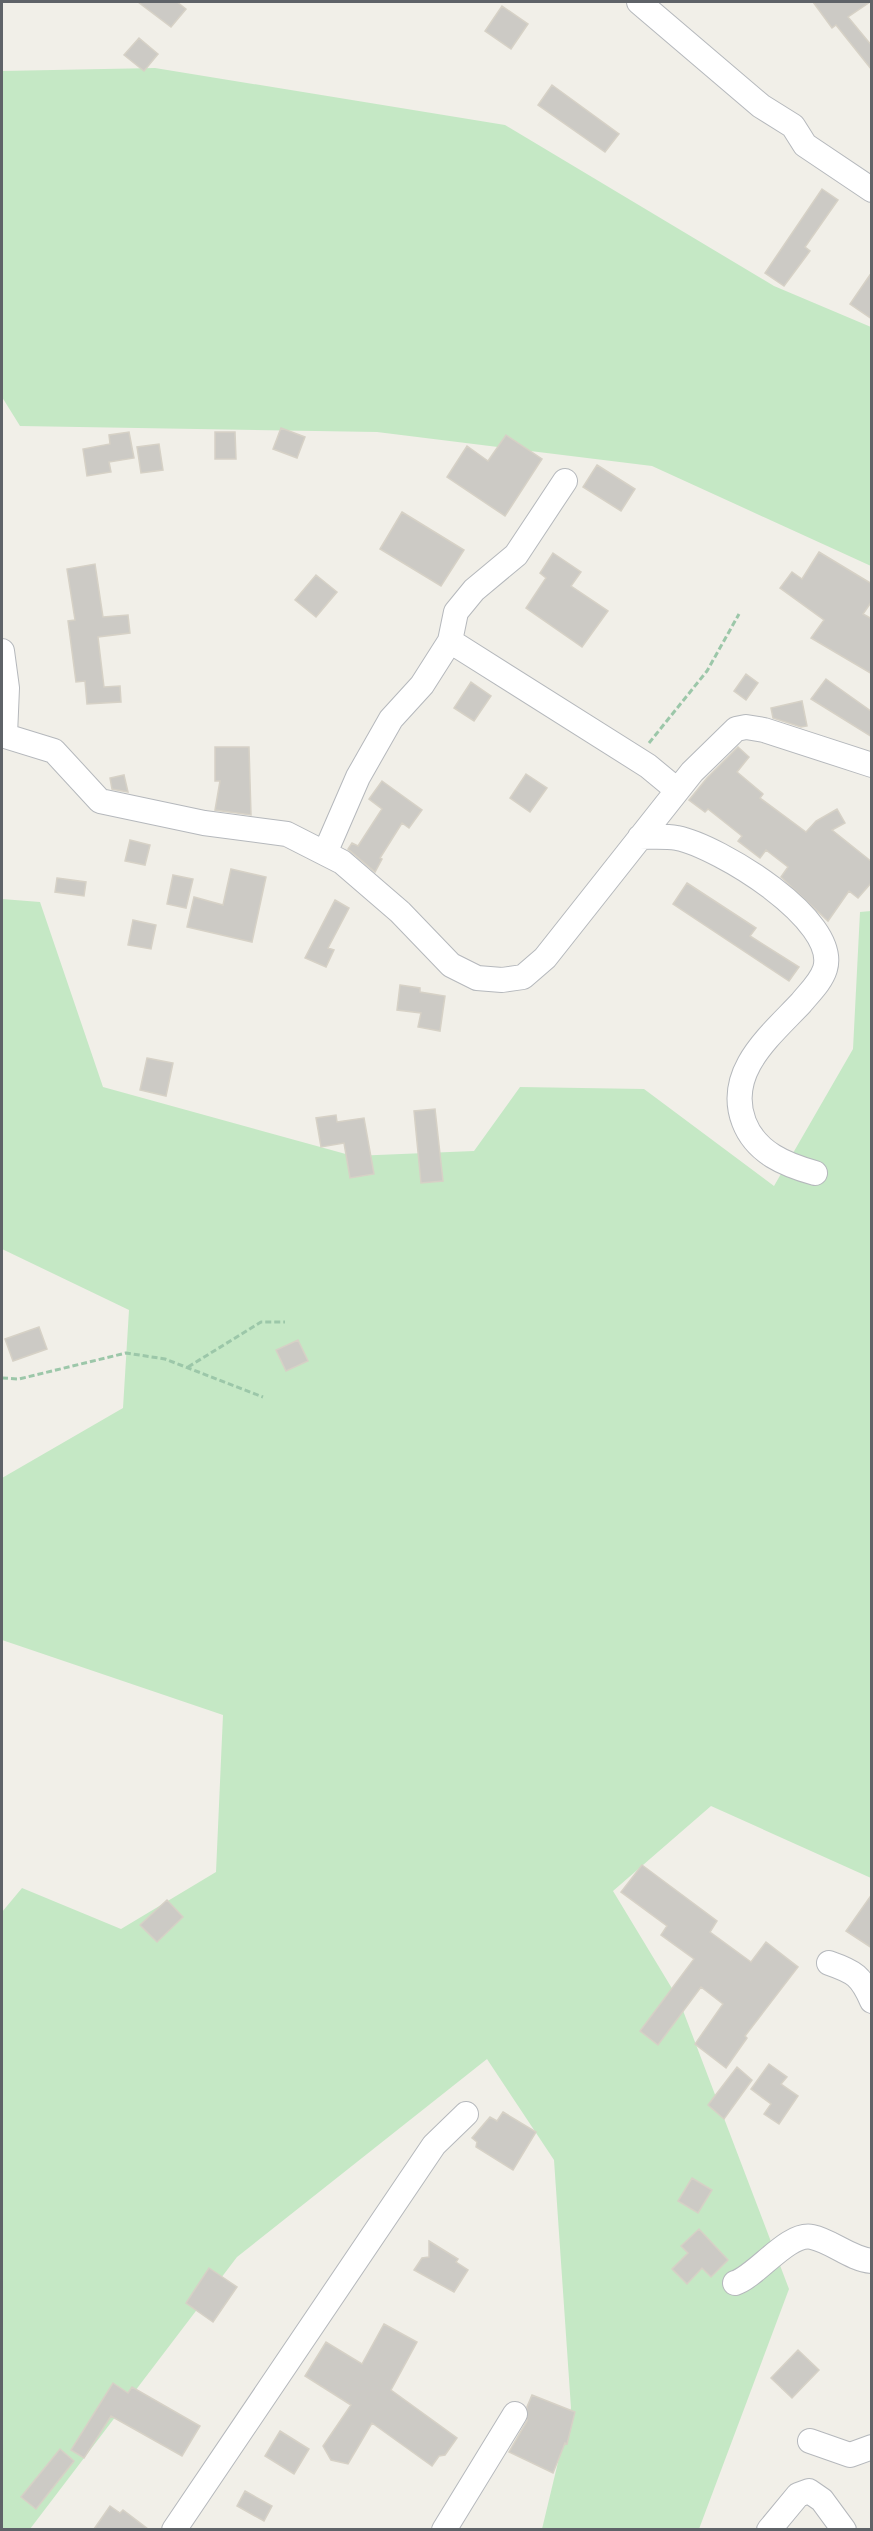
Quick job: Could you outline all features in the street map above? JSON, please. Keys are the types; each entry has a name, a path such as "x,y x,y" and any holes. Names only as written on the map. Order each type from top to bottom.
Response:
{"street":[{"path":"639,2 761,106 794,126 805,145 872,190"},
{"path":"325,853 358,777 392,719 423,685 450,641 456,612 474,590 516,555 565,482"},
{"path":"450,641 636,758 677,790"},
{"path":"2,651 7,688 3,735 54,751 100,801 204,823 287,834 325,853 342,862 400,912 451,965 477,978 502,980 523,977 545,958 677,790 727,735 746,727 764,730 872,765"},
{"path":"640,837 678,838 720,854 747,870 804,917 826,949 827,957 820,978 753,1056 742,1073 739,1088 742,1117 755,1141 777,1159 815,1173"},
{"path":"829,1963 852,1971 865,1983 872,2001"},
{"path":"174,2529 434,2145 466,2114"},
{"path":"735,2283 746,2279 767,2258 780,2252 790,2241 810,2236 872,2261"},
{"path":"444,2529 515,2414"},
{"path":"810,2441 850,2455 872,2447"},
{"path":"769,2529 798,2495 809,2490 822,2500 844,2529"}],"path":[{"path":"636,758 707,671 739,614"},
{"path":"188,1367 261,1322 285,1322"},
{"path":"2,1378 19,1379 126,1353 165,1359 263,1397"}],"green space":[{"path":"155,68 505,125 774,286 871,327 871,566 652,466 377,432 20,426 2,397 2,71"},
{"path":"2,899 40,902 103,1087 353,1156 474,1151 520,1087 644,1089 774,1186 853,1049 860,912 871,911 871,1878 711,1806 613,1891 679,2000 789,2289 699,2529 542,2529 571,2408 554,2160 487,2059 237,2257 30,2529 2,2529 2,1912 22,1888 121,1929 216,1872 223,1715 2,1640 2,1478 123,1408 129,1310 2,1249"}],"building":[{"path":"138,2 177,2 186,9 171,27"},
{"path":"813,2 870,2 848,17 872,46 872,70 836,25 832,28"},
{"path":"502,6 528,24 511,49 485,31"},
{"path":"139,38 158,54 144,71 124,55"},
{"path":"552,85 619,134 605,152 538,105"},
{"path":"822,189 838,200 805,247 810,251 784,286 765,273"},
{"path":"872,272 872,319 850,304"},
{"path":"281,428 305,437 297,458 273,449"},
{"path":"129,432 134,458 109,462 111,472 87,476 83,449 110,444 109,435"},
{"path":"215,432 235,432 236,459 215,459"},
{"path":"506,435 542,459 505,516 447,477 467,446 488,461"},
{"path":"159,444 163,470 141,473 137,447"},
{"path":"597,465 635,489 621,511 583,487"},
{"path":"402,512 464,550 441,586 380,549"},
{"path":"819,552 872,584 872,601 863,614 872,619 872,674 811,638 824,620 780,588 792,572 802,579"},
{"path":"553,553 581,572 571,586 608,611 582,647 526,608 546,578 540,573"},
{"path":"95,564 103,617 128,615 130,633 98,637 104,687 120,686 121,702 87,704 85,681 76,682 68,621 75,620 67,569"},
{"path":"316,575 337,592 316,617 295,600"},
{"path":"746,674 758,683 746,700 734,691"},
{"path":"826,679 872,712 872,737 811,699"},
{"path":"471,682 491,696 474,721 454,708"},
{"path":"802,701 807,726 801,727 773,718 771,708"},
{"path":"215,747 249,747 251,815 215,810 220,781 215,781"},
{"path":"738,747 749,757 737,772 763,794 760,798 806,832 816,821 837,809 845,823 832,830 872,862 872,882 858,898 849,891 828,921 781,877 788,867 766,850 760,858 738,841 742,836 708,809 705,812 689,800"},
{"path":"526,774 547,788 530,812 510,798"},
{"path":"124,775 128,792 112,789 110,778"},
{"path":"382,781 422,810 409,828 402,823 380,858 382,859 375,872 348,849 352,843 358,846 382,809 369,799"},
{"path":"130,840 150,845 145,865 125,861"},
{"path":"231,869 266,877 252,942 187,927 194,897 223,905"},
{"path":"173,875 193,879 186,908 167,904"},
{"path":"57,878 86,882 84,896 55,892"},
{"path":"687,883 756,928 750,936 799,967 789,981 673,904"},
{"path":"335,900 349,908 328,948 334,950 326,967 305,958"},
{"path":"133,920 156,925 151,949 128,945"},
{"path":"400,985 420,988 420,992 445,996 440,1031 418,1027 421,1013 397,1010"},
{"path":"147,1058 173,1063 166,1096 140,1090"},
{"path":"435,1109 443,1181 421,1183 414,1111"},
{"path":"336,1115 337,1122 364,1118 374,1174 350,1178 344,1143 321,1147 316,1118"},
{"path":"39,1327 47,1349 13,1361 5,1339"},
{"path":"298,1340 308,1361 286,1371 276,1350"},
{"path":"642,1865 717,1921 710,1932 751,1962 766,1942 798,1967 745,2036 747,2038 726,2068 695,2044 723,2004 701,1987 658,2045 640,2031 694,1959 661,1935 667,1926 621,1892"},
{"path":"872,1894 872,1948 846,1931"},
{"path":"167,1900 183,1917 157,1942 140,1925"},
{"path":"769,2064 787,2077 781,2084 798,2096 779,2124 764,2114 771,2104 751,2089"},
{"path":"737,2067 752,2080 724,2119 708,2105"},
{"path":"503,2112 536,2132 513,2170 476,2147 477,2142 472,2138 490,2117 497,2121"},
{"path":"692,2178 712,2190 698,2213 678,2201"},
{"path":"699,2229 728,2260 711,2277 702,2268 687,2284 672,2269 688,2253 681,2246"},
{"path":"429,2241 458,2259 456,2262 468,2270 454,2292 414,2270 422,2258 429,2257"},
{"path":"209,2268 237,2287 213,2322 186,2303"},
{"path":"384,2324 417,2342 391,2390 457,2438 445,2455 439,2456 432,2466 372,2423 348,2464 331,2460 323,2446 351,2405 305,2376 326,2342 362,2364"},
{"path":"798,2350 819,2370 792,2398 771,2378"},
{"path":"113,2383 128,2393 132,2387 200,2426 182,2456 111,2416 84,2458 71,2450"},
{"path":"532,2395 575,2412 567,2444 565,2443 553,2473 509,2452 527,2421 527,2407"},
{"path":"280,2431 309,2449 294,2474 265,2456"},
{"path":"60,2449 74,2461 36,2509 21,2497"},
{"path":"245,2491 272,2506 264,2521 237,2506"},
{"path":"110,2506 120,2513 123,2510 148,2529 94,2529"}]}
